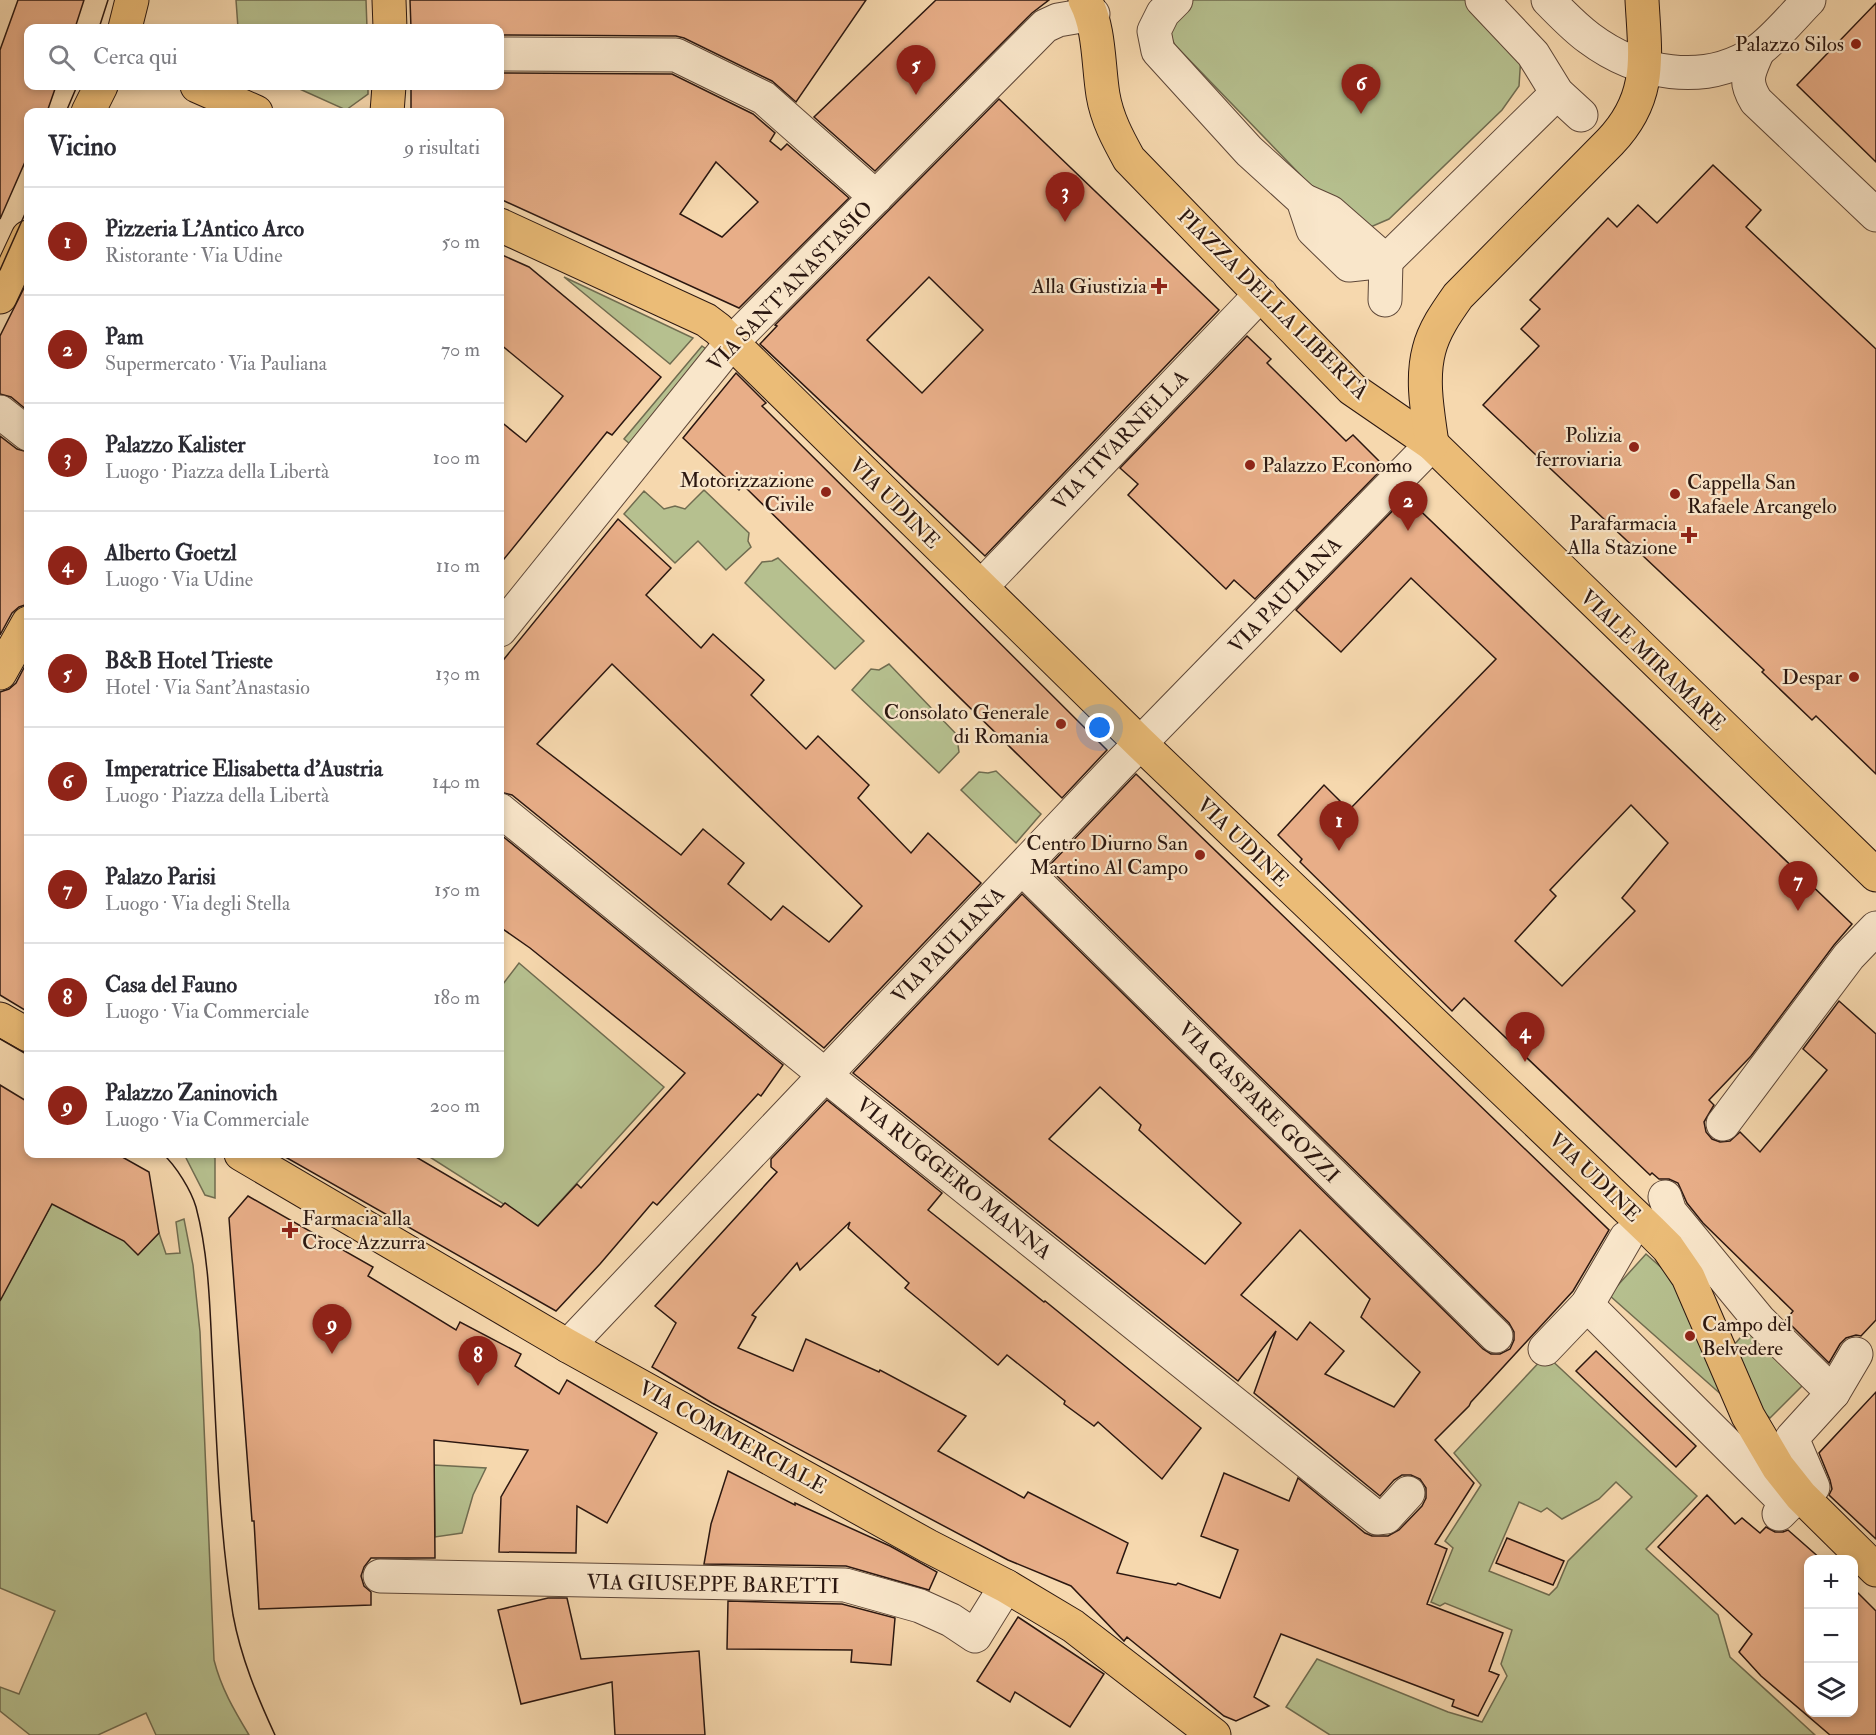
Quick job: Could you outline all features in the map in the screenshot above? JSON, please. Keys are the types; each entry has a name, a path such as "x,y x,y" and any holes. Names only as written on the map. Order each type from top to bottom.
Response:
{"main road":[{"path":"126,24 132,0"},
{"path":"389,0 390,24"},
{"path":"1432,444 1427,402 1428,350 1442,319 1458,296 1615,137 1627,120 1639,96 1645,67 1642,0"},
{"name":"PIAZZA DELLA LIBERTÀ","path":"1098,5 1103,97 1112,128 1129,159 1352,390 1432,444"},
{"path":"90,108 99,90"},
{"path":"206,90 246,108"},
{"path":"387,108 389,90"},
{"name":"VIA UDINE","path":"504,227 706,320 732,342 1140,743 1668,1248 1688,1277 1748,1416 1778,1467 1801,1496 1876,1570"},
{"path":"0,297 24,246"},
{"name":"VIALE MIRAMARE","path":"1432,444 1876,875"},
{"path":"0,673 24,630"},
{"path":"0,1019 24,1033"},
{"name":"VIA COMMERCIALE","path":"248,1158 568,1346 928,1546 1006,1586 1073,1626 1214,1735"}],"street":[{"path":"1176,0 1149,26 1158,51 1249,151 1313,210 1313,230 1349,265 1386,261 1427,220 1464,166 1557,93"},
{"path":"1482,0 1538,50 1557,93 1581,115"},
{"path":"1548,0 1588,38 1624,59 1645,67 1673,72 1703,73 1733,66 1758,51 1809,0"},
{"name":"VIA SANT'ANASTASIO","path":"504,625 732,342 1045,26 1098,5"},
{"path":"1758,51 1748,74 1749,90 1756,100 1876,215"},
{"path":"504,54 676,55 764,98 876,197"},
{"path":"1427,220 1434,252"},
{"path":"1385,300 1386,261"},
{"name":"VIA TIVARNELLA","path":"981,587 1261,294"},
{"path":"0,412 24,431"},
{"name":"VIA PAULIANA","path":"568,1346 1140,743 1432,444"},
{"name":"VIA RUGGERO MANNA","path":"504,813 825,1075 1377,1518 1386,1518 1408,1493"},
{"name":"VIA GASPARE GOZZI","path":"1022,868 1496,1335"},
{"path":"1723,1124 1849,956 1876,928"},
{"path":"1664,1204 1759,1320 1833,1394"},
{"path":"1545,1349 1587,1305 1626,1238"},
{"path":"1587,1305 1788,1505 1779,1514"},
{"path":"1813,1487 1792,1438 1833,1394 1856,1354"},
{"name":"VIA GIUSEPPE BARETTI","path":"380,1576 845,1585 920,1606 951,1620 975,1636 1006,1586"}],"green space":[{"path":"236,0 366,0 367,24 238,24"},
{"path":"1189,0 1474,0 1521,55 1519,86 1502,110 1389,219 1366,229 1344,220 1175,45 1169,23"},
{"path":"302,90 368,90 368,94 349,108 342,108"},
{"path":"564,277 693,338 670,364"},
{"path":"702,346 706,349 630,444 624,439"},
{"path":"704,490 749,533 748,541 751,547 726,570 698,541 675,563 624,514 644,491 664,509 675,506 685,509"},
{"path":"778,558 864,641 835,669 745,583 762,562"},
{"path":"889,664 959,737 959,752 939,773 852,690 871,669 879,670"},
{"path":"996,771 1041,814 1016,843 961,790 979,772"},
{"path":"519,963 664,1087 538,1226 431,1158 504,1158 504,983"},
{"path":"186,1158 215,1158 215,1198 205,1195"},
{"path":"54,1189 84,1221 107,1232 110,1227 138,1254 159,1233 166,1254 180,1253 176,1222 184,1219 193,1265 200,1332 214,1660 224,1689 249,1735 156,1735 146,1713 98,1735 30,1735 0,1711 0,1687 19,1694 55,1611 0,1588 0,1246 23,1258 50,1207"},
{"path":"1646,1254 1663,1269 1676,1286 1724,1397 1609,1295"},
{"path":"1750,1327 1806,1382 1770,1418 1762,1411 1732,1347"},
{"path":"1546,1355 1697,1496 1646,1549 1718,1615 1730,1657 1815,1735 1330,1735 1286,1707 1317,1659 1448,1712 1482,1722 1507,1676 1501,1664 1512,1630 1445,1603 1440,1606 1431,1602 1453,1548 1445,1541 1481,1485 1454,1453","holes":["1616,1482 1632,1497 1568,1561 1557,1587 1549,1595 1489,1571 1519,1502 1541,1512 1547,1508 1562,1519 1599,1499"]},
{"path":"434,1465 486,1468 473,1495 462,1533 435,1537"}],"building":[{"path":"18,0 84,0 76,24 24,24 24,90 55,90 48,108 24,108 24,164 0,219 0,50"},
{"path":"410,0 866,0 796,102 772,81 676,36 504,35 504,24 411,24"},
{"path":"936,0 1049,0 1032,13 875,171 814,117"},
{"name":"Palazzo Silos","path":"1876,3 1876,162 1797,85"},
{"path":"504,73 672,74 753,114 775,133 770,141 781,150 787,144 849,198 739,308 504,201 504,108 411,108 411,90 504,90","holes":["716,162 758,202 722,237 680,214"]},
{"path":"999,99 1219,310 985,556 760,344 777,326 775,325","holes":["929,277 983,330 922,393 867,340"]},
{"path":"1713,165 1761,210 1746,227 1876,349 1876,774 1816,716 1812,720 1762,672 1764,670 1483,405 1539,346 1521,329 1540,309 1530,300 1608,218 1617,227 1638,205 1657,223"},
{"path":"504,256 529,267 661,377 612,435 607,432 504,559 504,424 526,442 563,396 504,347"},
{"path":"24,288 24,408 11,397 0,394 0,336"},
{"name":"Palazzo Economo","path":"1247,336 1271,359 1267,363 1346,441 1353,435 1383,465 1378,470 1380,471 1255,599 1234,580 1226,589 1128,495 1138,484 1120,468"},
{"path":"736,373 766,403 762,406 1107,750 1062,798 743,485 739,490 683,438"},
{"path":"0,436 17,449 24,451 24,605 12,613 0,635"},
{"path":"1406,497 1852,924 1751,1056 1709,1100 1714,1105 1704,1122 1706,1132 1712,1139 1720,1142 1730,1141 1740,1132 1760,1152 1827,1070 1803,1049 1839,1001 1876,1034 1876,1320 1861,1336 1846,1338 1829,1363 1786,1320 1793,1311 1703,1223 1687,1203 1678,1183 1669,1179 1659,1179 1652,1173 1650,1175 1464,998 1452,1011 1300,862 1302,859 1278,835 1324,785 1349,810 1496,659 1411,578 1341,652 1296,610","holes":["1631,805 1668,843 1622,898 1635,911 1562,986 1515,941 1556,896 1550,890"]},
{"path":"618,519 671,568 646,595 701,648 713,634 764,680 751,695 806,749 818,736 869,785 858,798 911,853 928,833 981,883 824,1048 512,795 504,793 504,659","holes":["612,664 862,906 829,942 783,906 771,920 728,884 744,863 703,829 681,855 537,744"]},
{"path":"24,668 24,1010 0,995 0,692 16,683"},
{"path":"1136,774 1609,1230 1573,1291 1469,1406 1435,1440 1474,1483 1435,1544 1447,1549 1427,1604 1503,1633 1489,1671 1499,1675 1478,1716 1452,1706 1454,1700 1281,1634 1254,1697 1269,1706 1236,1721 1224,1716 1127,1637 1124,1641 1071,1586 1008,1560 712,1403 652,1367 676,1323 655,1306 777,1172 771,1167 771,1159 827,1100 942,1193 928,1210 1045,1301 1201,1428 1162,1479 1098,1422 1094,1426 1064,1404 1065,1401 1007,1355 998,1365 905,1288 909,1283 848,1228 850,1222 800,1270 797,1263 752,1315 756,1317 738,1348 793,1371 806,1339 879,1372 880,1370 966,1416 938,1451 1024,1498 1028,1492 1128,1543 1117,1573 1176,1585 1178,1583 1220,1598 1238,1550 1201,1536 1224,1473 1289,1501 1298,1478 1365,1533 1372,1536 1388,1536 1399,1530 1422,1506 1426,1498 1426,1488 1420,1479 1411,1475 1402,1475 1394,1480 1380,1496 1254,1393 1276,1331 1238,1381 853,1073 1022,894 1483,1349 1491,1354 1500,1354 1510,1349 1514,1340 1514,1332 1509,1323 1048,867","holes":["1100,1087 1141,1125 1139,1130 1241,1223 1205,1264 1049,1139","1300,1230 1370,1299 1361,1317 1420,1372 1394,1407 1325,1374 1344,1351 1310,1322 1297,1340 1241,1295"]},
{"path":"504,837 783,1065 761,1096 758,1094 657,1205 653,1202 556,1311 287,1158 418,1158 501,1207 505,1203 538,1226 577,1184 581,1188 685,1073 530,948 504,930"},
{"path":"0,1085 24,1100 24,1158 124,1158 149,1172 159,1233 138,1255 124,1241 52,1204 0,1301"},
{"path":"248,1196 373,1267 368,1276 456,1330 460,1322 521,1354 515,1366 559,1394 567,1380 657,1433 607,1523 577,1506 576,1553 499,1552 501,1497 528,1450 434,1440 435,1558 371,1558 361,1576 364,1586 371,1592 371,1605 259,1609 229,1218"},
{"path":"1596,1351 1696,1446 1676,1467 1576,1371"},
{"path":"1876,1392 1876,1539 1829,1495 1832,1489 1830,1480 1819,1453"},
{"path":"728,1471 795,1505 795,1503 890,1546 937,1572 929,1590 846,1566 704,1564 711,1524"},
{"path":"1707,1495 1735,1524 1742,1518 1760,1533 1766,1527 1775,1532 1788,1530 1816,1555 1804,1555 1804,1713 1761,1676 1739,1652 1752,1634 1658,1547"},
{"path":"1507,1538 1564,1561 1553,1585 1496,1563"},
{"path":"1858,1593 1876,1611 1876,1735 1830,1735 1809,1717 1858,1717"},
{"path":"548,1598 567,1598 581,1659 699,1651 705,1735 615,1735 612,1682 521,1704 498,1610"},
{"path":"728,1601 842,1604 895,1618 891,1665 851,1662 852,1650 727,1649"},
{"path":"1018,1617 1104,1674 1070,1727 1015,1692 1010,1702 977,1681"}],"tram line":[{"path":"100,24 108,0"},
{"path":"68,108 75,90"},
{"path":"0,270 24,216"},
{"path":"0,1039 24,1053"},
{"path":"167,1158 191,1193 201,1227 209,1288 225,1555 233,1615 245,1662 275,1735"}],"place":[{"name":"Palazzo Silos","path":"1856,44"},
{"name":"B&B Hotel Trieste","path":"916,95"},
{"name":"Imperatrice Elisabetta d'Austria","path":"1361,114"},
{"name":"Palazzo Kalister","path":"1065,222"},
{"name":"Alla Giustizia","path":"1159,286"},
{"name":"Polizia ferroviaria","path":"1634,447"},
{"name":"Palazzo Economo","path":"1250,465"},
{"name":"Motorizzazione Civile","path":"826,492"},
{"name":"Cappella San Rafaele Arcangelo","path":"1675,494"},
{"name":"Pam","path":"1408,531"},
{"name":"Parafarmacia Alla Stazione","path":"1689,535"},
{"name":"Despar","path":"1854,677"},
{"name":"Consolato Generale di Romania","path":"1061,724"},
{"name":"Pizzeria L'Antico Arco","path":"1339,851"},
{"name":"Centro Diurno San Martino Al Campo","path":"1200,855"},
{"name":"Palazo Parisi","path":"1798,911"},
{"name":"Alberto Goetzl","path":"1525,1062"},
{"name":"Farmacia alla Croce Azzurra","path":"290,1230"},
{"name":"Campo del Belvedere","path":"1690,1336"},
{"name":"Palazzo Zaninovich","path":"332,1354"},
{"name":"Casa del Fauno","path":"478,1386"}]}
